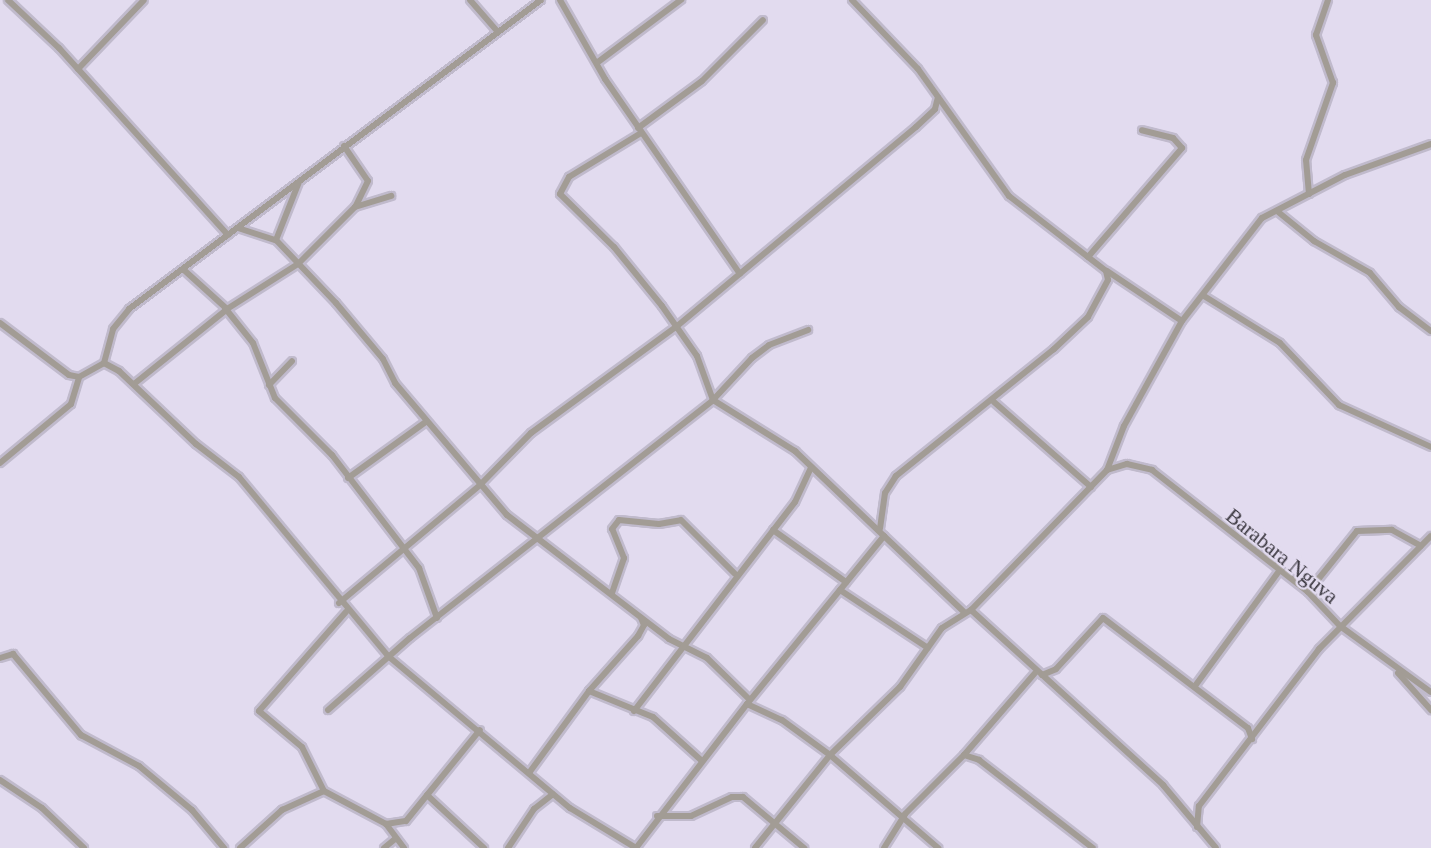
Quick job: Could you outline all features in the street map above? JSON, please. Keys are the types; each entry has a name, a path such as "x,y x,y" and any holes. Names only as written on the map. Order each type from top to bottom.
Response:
{"street":[{"path":"8,0 78,69 228,235"},
{"path":"78,69 144,0"},
{"path":"470,0 497,31"},
{"path":"0,463 71,404 80,377 104,363 120,318 301,178 541,0"},
{"path":"560,0 640,131 740,274"},
{"path":"598,62 681,0"},
{"path":"852,0 938,97 1009,196 1106,271 1182,321"},
{"path":"1309,194 1306,160 1333,83 1316,35 1328,0"},
{"path":"763,20 702,81 640,131 569,177 560,194 615,247 676,327 710,380 713,399 795,452 1162,785 1216,848"},
{"path":"935,109 938,97"},
{"path":"339,603 400,549 480,485 531,433 676,327 935,109 944,105"},
{"path":"1088,257 1182,148 1173,138 1142,130"},
{"path":"755,848 830,755 900,687 942,628 968,611 1107,470 1124,426 1182,321 1204,296 1247,235 1276,211 1345,175 1431,144"},
{"path":"134,384 225,309 298,264 355,207 368,181 344,146"},
{"path":"276,240 301,178"},
{"path":"355,207 391,196"},
{"path":"1276,211 1314,242 1370,273 1399,307 1431,331"},
{"path":"238,228 276,240 352,322 427,421 480,485 536,538 639,615 707,658 747,701 782,720 830,755 905,814 938,848"},
{"path":"184,270 225,309 253,343 268,385 348,478 400,549 419,568 437,618"},
{"path":"104,363 134,384 196,444 239,477 346,612 388,656 480,730 553,794 636,848 657,816 747,701 840,590 882,533 885,494 896,476 923,450 994,402 1088,317 1107,290 1106,271"},
{"path":"1204,296 1280,343 1333,401 1431,447"},
{"path":"0,323 30,349 80,377"},
{"path":"328,710 388,656 713,399 769,345 808,330"},
{"path":"268,385 292,361"},
{"path":"994,402 1091,487"},
{"path":"348,478 427,421"},
{"name":"Barabara Nguva","path":"1107,470 1127,464 1152,470 1308,592 1340,626 1431,692"},
{"path":"634,711 735,574 773,530 811,468"},
{"path":"612,593 624,558 612,529 619,520 659,524 681,520 735,574"},
{"path":"773,530 846,582"},
{"path":"1308,592 1357,531 1392,530 1421,546"},
{"path":"1197,827 1199,806 1340,626 1431,536"},
{"path":"1195,686 1280,570"},
{"path":"840,590 928,648"},
{"path":"346,612 325,630 259,711 302,747 324,791 386,824 404,848"},
{"path":"529,773 589,691 638,636 644,625 639,615"},
{"path":"884,848 905,814 1039,674 1056,669 1103,618 1248,728 1252,739"},
{"path":"0,658 13,654 81,735 139,766 192,810 224,848"},
{"path":"1395,667 1431,710"},
{"path":"589,691 653,717 701,760"},
{"path":"1248,728 1260,729"},
{"path":"386,824 406,821 480,730"},
{"path":"964,754 979,760 1093,848"},
{"path":"0,780 42,808 84,848"},
{"path":"240,848 282,810 324,791"},
{"path":"508,848 534,809 553,794"},
{"path":"427,795 484,848"},
{"path":"657,816 691,816 725,799 743,797 804,848"},
{"path":"384,848 395,839"}]}
